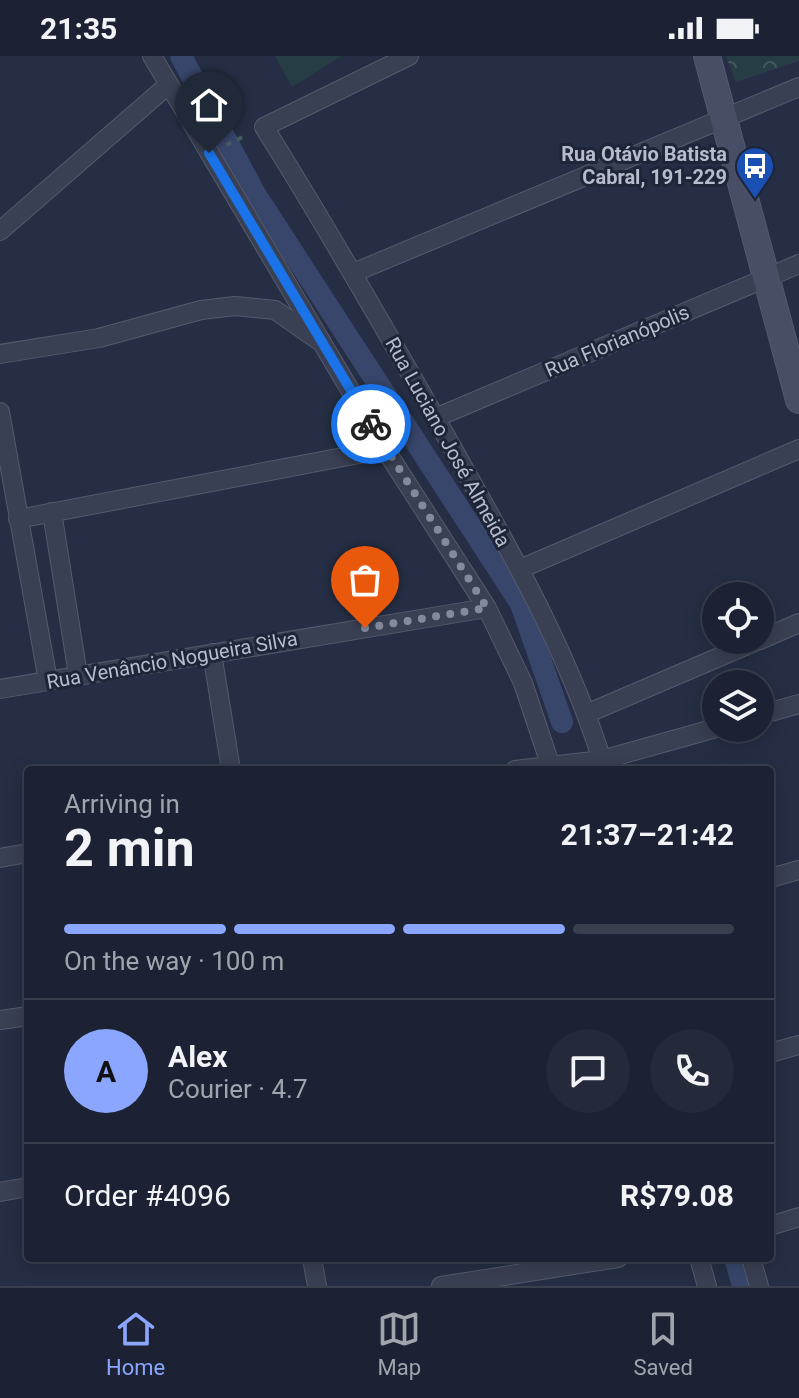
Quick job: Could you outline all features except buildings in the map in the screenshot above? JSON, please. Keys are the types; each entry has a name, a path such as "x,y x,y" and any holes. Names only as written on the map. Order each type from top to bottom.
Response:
{"street":[{"path":"152,56 385,449 487,608 523,683 552,766"},
{"path":"257,131 409,56"},
{"path":"710,58 799,400"},
{"path":"0,231 168,85"},
{"path":"353,273 799,87"},
{"name":"Rua Luciano José Almeida","path":"257,131 353,273 520,569 555,635 603,765"},
{"name":"Rua Florianópolis","path":"435,418 799,264"},
{"path":"0,354 99,338 201,310 235,306 275,310 326,346"},
{"path":"0,412 48,681"},
{"path":"18,519 385,449"},
{"path":"520,569 799,449"},
{"path":"52,512 78,675"},
{"name":"Rua Venâncio Nogueira Silva","path":"0,689 487,608"},
{"path":"774,634 799,623"},
{"path":"212,653 230,766"},
{"path":"586,714 727,654"},
{"path":"774,711 799,704"},
{"path":"578,766 603,765 702,733"},
{"path":"0,858 24,854"},
{"path":"774,877 799,870"},
{"path":"0,1020 24,1017"},
{"path":"774,1052 799,1045"},
{"path":"0,1192 24,1188"},
{"path":"774,1225 799,1217"},
{"path":"313,1262 317,1286"},
{"path":"441,1286 593,1262"},
{"path":"700,1262 707,1286"},
{"path":"752,1262 759,1286"}],"path":[{"path":"224,146 257,131"}],"green space":[{"path":"275,56 342,56 292,87"},
{"path":"726,56 799,56 799,61 736,82"}],"waterway":[{"path":"181,56 255,194 521,604 562,722"},
{"path":"736,1262 743,1286"}],"way so far":[{"path":"365,628 487,608 371,424"}],"place":[{"name":"Rua Otávio Batista Cabral, 191-229","path":"755,200"}],"route":[{"path":"209,153 371,424"}]}
